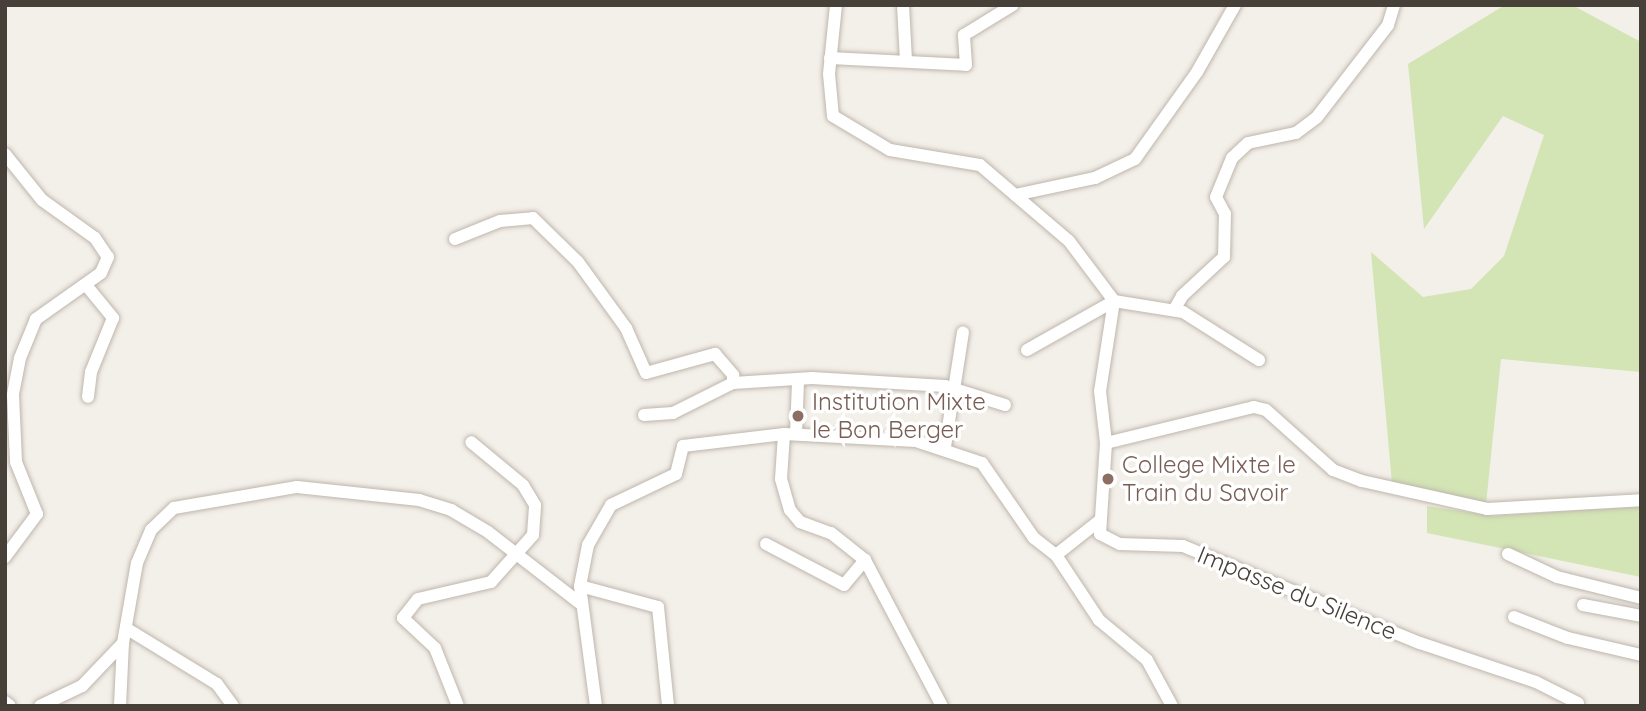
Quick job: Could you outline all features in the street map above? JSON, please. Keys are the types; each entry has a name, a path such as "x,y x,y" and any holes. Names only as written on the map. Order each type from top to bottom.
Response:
{"street":[{"path":"836,5 830,58 830,107 839,121 890,150 974,162 1069,241 1114,301 1100,391 1106,443 1099,521 1056,555"},
{"path":"903,5 906,61"},
{"path":"830,58 966,65 964,35 1013,5"},
{"path":"1174,310 1182,296 1224,257 1225,214 1216,197 1231,158 1248,143 1296,132 1317,117 1388,25 1394,5"},
{"path":"1015,195 1115,172 1135,159 1197,72 1233,6"},
{"path":"5,154 42,200 95,237 107,257 101,273 86,285 58,299 36,319 20,358 13,395 16,462 37,514 5,557"},
{"path":"455,239 500,221 533,218 578,262 626,328 646,373 715,354 733,375 733,383"},
{"path":"86,285 113,318 91,372 89,397"},
{"path":"1027,350 1114,301 1174,310 1259,360"},
{"path":"945,447 963,332"},
{"path":"644,415 673,413 733,383 888,379 956,390 1004,405"},
{"path":"798,382 781,479 790,510 800,522 831,533 865,560 942,706"},
{"path":"1106,443 1254,407 1266,410 1333,470 1362,481 1487,509 1641,500"},
{"path":"596,706 580,586 588,545 611,505 677,474 683,446 790,434 945,447 982,463 1034,538 1056,555 1099,620 1147,660 1172,706"},
{"path":"458,706 435,648 403,618 418,599 491,582 533,535 535,505 523,485 471,442"},
{"path":"40,706 82,686 123,643 129,630 137,563 151,530 174,508 297,487 335,488 452,510 581,604"},
{"name":"Impasse du Silence","path":"1099,521 1100,534 1107,541 1183,546 1420,643 1536,681 1578,703"},
{"path":"766,544 845,585 865,560"},
{"path":"1508,554 1557,576 1641,598"},
{"path":"580,586 658,607 668,706"},
{"path":"1583,605 1641,616"},
{"path":"1514,617 1568,638 1641,655"},
{"path":"129,630 217,684 233,706"},
{"path":"120,706 123,643"},
{"path":"5,702 10,706"}],"green space":[{"path":"1505,5 1572,5 1641,42 1641,372 1501,359 1486,504 1392,483 1371,252 1423,297 1471,289 1504,256 1544,135 1503,116 1424,229 1408,64"},
{"path":"1427,506 1494,516 1641,506 1641,577 1427,533"}],"place":[{"name":"Institution Mixte le Bon Berger","path":"798,416"},
{"name":"College Mixte le Train du Savoir","path":"1108,479"}]}
